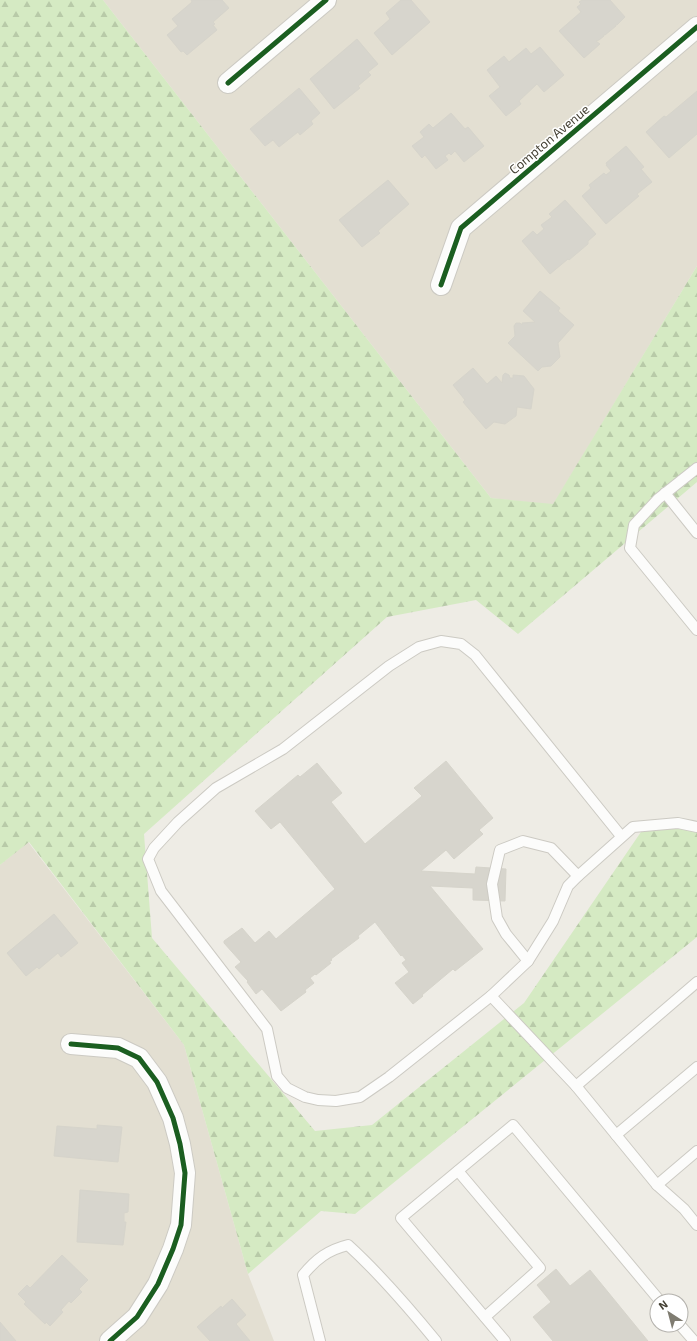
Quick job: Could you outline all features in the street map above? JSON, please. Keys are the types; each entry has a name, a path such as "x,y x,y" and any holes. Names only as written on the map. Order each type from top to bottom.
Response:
{"street":[{"path":"228,83 326,0"},
{"name":"Compton Avenue","path":"441,285 461,228 697,27"},
{"path":"71,1044 118,1048 139,1058 158,1082 173,1118 180,1144 185,1173 181,1224 173,1249 158,1284 137,1317 110,1341"}],"lane":[{"path":"697,468 658,498 634,525 630,548 697,630"},
{"path":"665,493 697,533"},
{"path":"622,836 475,655 461,644 441,641 418,647 389,666 283,748 216,788 178,822 154,848 148,859 161,891 267,1029 277,1076 287,1088 305,1097 318,1100 336,1101 360,1097 389,1077 491,996 528,961 553,921 568,886 633,827 678,823 697,827"},
{"path":"528,961 506,934 497,918 492,884 500,850 523,841 552,848 578,876"},
{"path":"576,1086 697,982"},
{"path":"491,996 576,1086 656,1185 684,1209 697,1224"},
{"path":"616,1135 697,1067"},
{"path":"505,1341 401,1218 513,1125 653,1293"},
{"path":"656,1185 697,1151"},
{"path":"458,1171 540,1268 485,1317"},
{"path":"320,1341 304,1275 313,1262 336,1248 348,1245 405,1304 436,1341"},
{"path":"687,1333 694,1341"}],"shaded area":[{"path":"103,0 697,0 697,266 553,505 491,498"},
{"path":"28,842 184,1045 248,1274 274,1341 0,1341 0,865"}],"green space":[{"path":"0,0 103,0 491,498 553,504 697,266 697,482 518,634 476,600 387,617 144,834 152,938 315,1131 372,1125 524,1003 643,829 697,826 697,937 355,1214 321,1211 248,1274 184,1045 29,842 0,865"}],"building":[{"path":"191,0 222,0 229,8 213,22 215,24 213,25 217,30 187,55 183,51 181,52 167,35 178,26 172,19 192,2"},
{"path":"401,0 411,0 430,22 392,55 374,33 390,19 386,13"},
{"path":"582,0 610,0 625,17 605,35 604,34 604,36 596,41 600,44 584,58 559,31 581,12 577,7 581,4 579,2"},
{"path":"357,39 378,64 368,72 371,75 358,86 360,88 334,109 310,79"},
{"path":"540,47 564,75 544,92 537,84 519,101 521,104 506,116 489,96 500,87 487,70 504,56 509,62 526,48 531,54"},
{"path":"299,88 320,113 311,121 313,124 300,135 298,132 279,147 273,140 265,146 250,129"},
{"path":"697,91 697,134 669,158 646,132"},
{"path":"451,113 465,129 468,127 484,146 464,162 455,151 451,155 449,153 445,156 448,160 436,169 425,155 422,158 412,146 424,137 420,132 429,124 433,128"},
{"path":"626,146 644,167 641,169 652,182 637,194 639,196 606,224 582,196 591,188 589,185 604,173 606,175 611,171 606,163"},
{"path":"388,180 409,204 378,231 380,233 362,247 339,220"},
{"path":"565,200 596,234 588,241 588,244 550,274 522,241 533,231 537,235 544,229 541,225 552,217 549,214"},
{"path":"540,291 560,308 558,311 574,325 558,343 560,357 551,366 542,367 538,371 508,343 515,336 514,326 516,323 520,323 522,325 522,323 535,322 523,311"},
{"path":"473,368 487,384 496,376 502,383 503,375 505,373 509,375 510,378 513,378 513,375 524,376 534,389 531,409 517,407 516,416 505,424 494,422 486,429 463,402 465,400 453,385"},
{"path":"446,761 493,818 479,830 483,834 454,859 446,850 421,871 475,874 476,867 506,869 505,901 473,900 473,888 430,886 483,949 455,971 453,969 413,1004 395,983 409,972 402,963 406,960 402,955 401,956 375,922 358,936 359,938 331,959 332,960 329,962 331,963 310,978 314,983 305,990 306,992 281,1011 262,989 256,994 247,982 248,981 235,967 241,962 224,943 224,941 242,928 255,943 269,931 276,939 335,889 280,822 271,829 255,811 298,775 300,777 317,763 342,793 331,802 365,844 422,796 414,788"},
{"path":"54,914 78,943 61,957 58,953 39,969 37,967 26,976 7,953"},
{"path":"97,1125 122,1127 118,1162 54,1156 57,1126 97,1129"},
{"path":"80,1190 129,1194 128,1212 124,1213 124,1222 126,1222 123,1245 77,1242"},
{"path":"62,1255 88,1280 79,1289 82,1292 71,1303 69,1301 61,1310 63,1312 50,1326 46,1322 45,1324 24,1304 26,1302 18,1294 27,1285 30,1288"},
{"path":"556,1269 570,1286 590,1270 648,1341 553,1341 533,1317 551,1302 537,1285"},
{"path":"232,1299 246,1315 236,1324 250,1341 210,1341 197,1327 221,1306 222,1308"},
{"path":"0,1322 16,1341 0,1341"}],"cycle path":[{"path":"228,83 326,0"},
{"path":"441,285 461,228 697,27"},
{"path":"71,1044 118,1048 139,1058 157,1082 173,1118 180,1144 185,1173 181,1225 173,1249 158,1284 137,1317 110,1341"}]}
